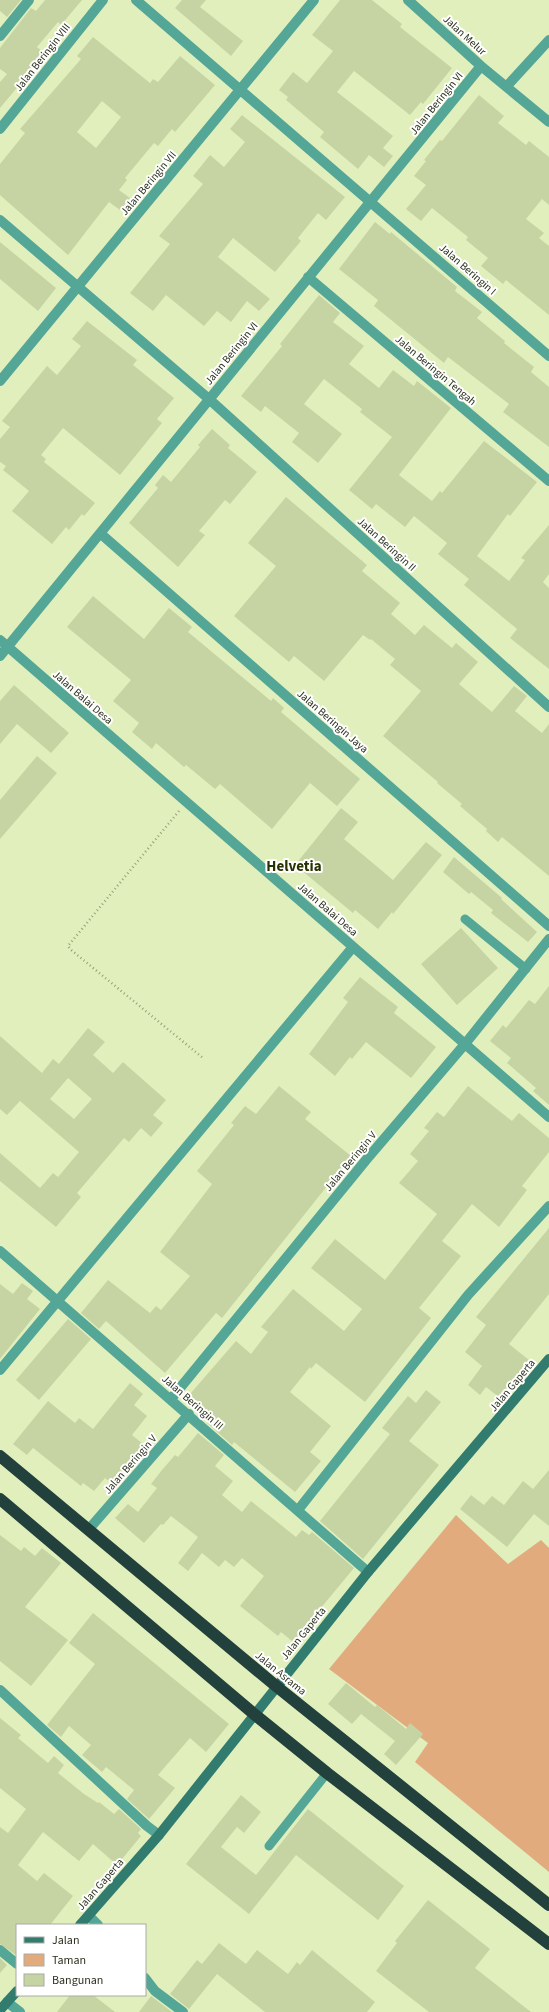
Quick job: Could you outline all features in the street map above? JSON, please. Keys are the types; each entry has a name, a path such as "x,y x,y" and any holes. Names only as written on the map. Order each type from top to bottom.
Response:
{"highway":[{"name":"Jalan Asrama","path":"0,1456 276,1686 549,1905"},
{"path":"0,1498 254,1714 327,1774 549,1944"}],"street":[{"path":"0,36 29,0"},
{"name":"Jalan Beringin VIII","path":"0,129 103,0"},
{"name":"Jalan Beringin I","path":"136,0 372,201 549,356"},
{"name":"Jalan Beringin VII","path":"0,381 314,0"},
{"name":"Jalan Melur","path":"408,0 481,66 549,122"},
{"path":"507,86 549,40"},
{"name":"Jalan Beringin VI","path":"0,656 4,644 101,534 308,277 372,201 481,66"},
{"name":"Jalan Beringin II","path":"0,220 77,288 209,399 549,706"},
{"name":"Jalan Beringin Tengah","path":"308,277 549,481"},
{"name":"Jalan Beringin Jaya","path":"101,534 549,926"},
{"name":"Jalan Balai Desa","path":"4,644 549,1117"},
{"name":"Jalan Beringin V","path":"170,1399 366,1160 465,1044 549,939"},
{"path":"0,1370 353,947"},
{"path":"298,1510 468,1295 549,1206"},
{"name":"Jalan Beringin III","path":"0,1251 189,1414 368,1572"},
{"name":"Jalan Gaperta","path":"81,1924 159,1835 368,1572 549,1359"},
{"name":"Jalan Beringin V","path":"89,1529 189,1414"},
{"path":"0,1690 147,1826 159,1835"},
{"path":"89,1916 97,1924"},
{"path":"0,1950 16,1963"},
{"path":"146,1979 156,1991 183,2012"},
{"path":"0,2010 16,1992"},
{"path":"7,2002 20,2012"}],"lane":[{"path":"465,919 526,969"},
{"path":"269,1846 327,1774"}],"path":[{"path":"186,802 68,946 203,1058"}],"green space":[{"path":"456,1515 508,1564 541,1540 549,1548 549,1872 415,1762 428,1743 329,1669"}],"building":[{"path":"0,0 21,0 7,17 0,11"},
{"path":"45,0 82,0 61,25 58,22 37,47 43,52 27,72 33,76 24,87 20,84 0,108 0,82 7,74 0,69 0,48 31,8 36,11"},
{"path":"182,0 206,0 200,7 243,41 231,56 175,8"},
{"path":"340,0 372,0 402,24 400,27 452,68 423,104 421,102 410,115 354,71 337,92 393,136 383,148 393,156 384,167 369,155 358,169 320,137 324,132 286,100 288,97 279,90 293,72 307,83 333,51 312,35"},
{"path":"93,37 150,83 153,79 158,82 180,56 215,85 175,132 172,129 158,146 154,143 125,178 127,180 119,190 130,198 120,210 109,202 68,255 0,195 0,164 25,133 20,129 81,59 77,56","holes":["102,101 121,117 96,148 77,132"]},
{"path":"479,95 504,116 498,123 526,145 529,141 549,157 549,205 542,199 526,219 544,233 539,238 549,246 549,315 506,280 503,284 481,266 488,258 466,240 468,237 432,208 421,221 406,209 426,185 414,176 426,161 424,160 440,140 442,141"},
{"path":"242,115 345,197 326,220 318,213 298,238 301,241 275,272 233,238 218,257 270,299 259,311 247,301 231,322 217,311 204,326 166,295 153,311 130,293 170,244 159,236 203,184 193,176 210,155 224,167 245,142 230,129"},
{"path":"375,222 390,234 391,232 457,287 455,291 482,312 477,318 505,341 504,343 534,367 531,372 549,387 549,447 503,412 509,404 448,357 444,363 374,306 378,300 339,269"},
{"path":"0,242 56,288 38,311 0,279"},
{"path":"319,295 340,313 333,322 364,346 349,364 379,388 393,370 414,386 417,381 451,408 399,475 432,501 440,491 442,493 484,441 537,482 510,516 508,514 477,556 509,581 525,560 521,558 549,525 549,574 543,582 549,588 549,669 510,638 517,629 464,585 469,579 438,554 447,543 414,516 405,527 376,504 372,509 349,490 392,437 360,412 362,409 324,379 304,404 342,434 318,463 292,442 299,433 265,406 261,412 241,396 282,346 280,344"},
{"path":"87,321 137,360 133,365 174,398 157,419 162,423 120,475 63,428 41,455 46,459 44,462 95,503 84,516 82,514 69,530 66,527 52,544 12,511 29,491 3,470 6,466 0,462 0,439 10,427 2,421 47,366 57,375 81,346 72,339"},
{"path":"212,429 230,445 228,448 257,472 230,504 225,500 199,531 205,535 178,567 129,523 158,488 155,485 163,475 171,482 200,447 198,445"},
{"path":"286,497 367,565 362,571 400,603 391,614 415,635 424,625 452,648 456,643 478,662 459,684 492,712 514,686 527,696 515,711 542,733 549,724 549,876 502,837 498,842 486,831 487,829 460,806 462,804 383,736 421,691 390,665 395,659 371,639 370,640 363,635 324,681 294,656 289,662 234,616 276,566 248,543"},
{"path":"93,596 144,639 169,608 192,627 188,632 271,701 273,698 284,708 281,712 360,779 337,806 310,783 272,829 220,784 215,789 186,765 184,767 156,743 152,749 132,732 139,723 113,701 131,680 67,627"},
{"path":"14,685 69,733 51,753 17,724 0,744 0,701"},
{"path":"37,756 57,773 0,839 0,800"},
{"path":"341,808 358,822 344,839 393,880 426,842 442,855 393,914 392,912 378,929 355,910 353,913 295,865"},
{"path":"454,857 502,898 501,899 537,932 528,942 491,913 493,910 471,892 469,894 443,872"},
{"path":"461,928 498,968 457,1005 421,964"},
{"path":"360,977 398,1007 394,1013 436,1047 411,1078 366,1042 352,1059 350,1057 335,1076 309,1054 348,1002 343,998"},
{"path":"549,986 549,1105 533,1091 536,1088 507,1063 511,1058 490,1041 503,1025 506,1028 529,1000 535,1004"},
{"path":"88,1028 105,1042 93,1055 113,1073 123,1062 166,1100 153,1115 163,1123 151,1137 141,1128 129,1142 124,1138 77,1193 81,1197 56,1227 0,1181 0,1153 40,1188 53,1173 58,1177 79,1152 20,1101 7,1115 0,1109 0,1036 42,1073 53,1059 59,1064","holes":["68,1078 92,1099 74,1119 50,1099"]},
{"path":"279,1086 311,1112 305,1119 351,1156 222,1318 216,1313 165,1373 106,1321 99,1329 81,1313 108,1280 150,1313 156,1306 161,1310 190,1276 160,1252 212,1184 197,1171 234,1125 231,1123 245,1106 256,1114"},
{"path":"468,1086 512,1121 519,1113 549,1138 549,1152 522,1186 527,1190 499,1227 472,1204 442,1241 461,1256 419,1308 431,1318 365,1402 316,1363 311,1369 310,1367 290,1392 331,1426 310,1452 321,1461 295,1492 234,1442 232,1445 207,1423 208,1421 184,1401 236,1341 251,1354 268,1332 261,1327 293,1289 344,1331 362,1309 311,1268 335,1239 385,1280 437,1214 399,1183 418,1161 410,1154 429,1131 424,1128 437,1112 444,1117"},
{"path":"549,1228 549,1294 509,1344 529,1360 499,1397 486,1387 480,1395 468,1385 482,1366 465,1352 486,1325 476,1317"},
{"path":"22,1283 33,1291 27,1299 40,1309 0,1359 0,1284 13,1294"},
{"path":"68,1319 91,1339 39,1400 16,1380"},
{"path":"130,1383 143,1394 134,1405 147,1416 132,1435 148,1448 135,1465 133,1463 114,1486 105,1478 94,1491 83,1483 81,1486 33,1448 27,1455 13,1444 48,1401 75,1423 79,1418 93,1429"},
{"path":"426,1390 441,1402 409,1441 439,1465 363,1559 320,1521 390,1434 382,1428 408,1396 416,1403"},
{"path":"198,1433 224,1455 215,1466 233,1481 222,1495 242,1512 251,1501 296,1537 302,1530 309,1535 312,1532 354,1568 301,1632 306,1636 298,1646 281,1632 278,1636 240,1606 264,1576 242,1558 234,1567 225,1560 219,1567 202,1553 188,1571 178,1563 198,1537 171,1516 163,1525 161,1524 144,1543 115,1518 128,1504 138,1512 157,1488 151,1484 175,1455 178,1457"},
{"path":"549,1470 549,1526 534,1514 507,1547 460,1509 471,1495 484,1505 492,1496 504,1505 523,1481 533,1489"},
{"path":"0,1535 21,1551 24,1547 35,1556 42,1548 61,1563 25,1607 68,1640 31,1686 0,1661"},
{"path":"93,1613 229,1724 206,1752 190,1738 158,1775 175,1788 149,1819 127,1799 134,1790 106,1767 102,1772 82,1755 91,1745 69,1726 61,1737 47,1725 95,1664 69,1643"},
{"path":"346,1683 375,1707 377,1705 406,1729 410,1723 423,1734 396,1765 384,1754 395,1741 361,1714 352,1724 328,1704"},
{"path":"0,1718 21,1735 18,1738 48,1763 54,1756 64,1765 58,1773 84,1794 98,1803 99,1802 114,1814 119,1809 141,1829 138,1833 141,1836 117,1865 93,1844 79,1861 43,1832 18,1865 37,1881 44,1873 73,1896 51,1924 16,1924 16,1955 0,1944 0,1827 8,1833 26,1809 0,1788"},
{"path":"241,1795 261,1812 244,1833 237,1827 221,1847 256,1875 308,1809 404,1886 378,1920 296,1855 249,1914 186,1864"},
{"path":"428,1900 490,1949 475,1968 531,2012 429,2012 376,1971 397,1943 395,1941"},
{"path":"219,1943 246,1964 257,1950 288,1974 297,1962 300,1965 312,1950 375,2002 367,2012 265,2012 217,1974 189,2009 170,1994 197,1960 202,1964"},
{"path":"0,1958 7,1965 0,1973"},
{"path":"69,1996 94,1996 115,2012 57,2012"},
{"path":"151,1996 172,2012 139,2012"}],"district":[{"name":"Helvetia","path":"294,866"}]}
